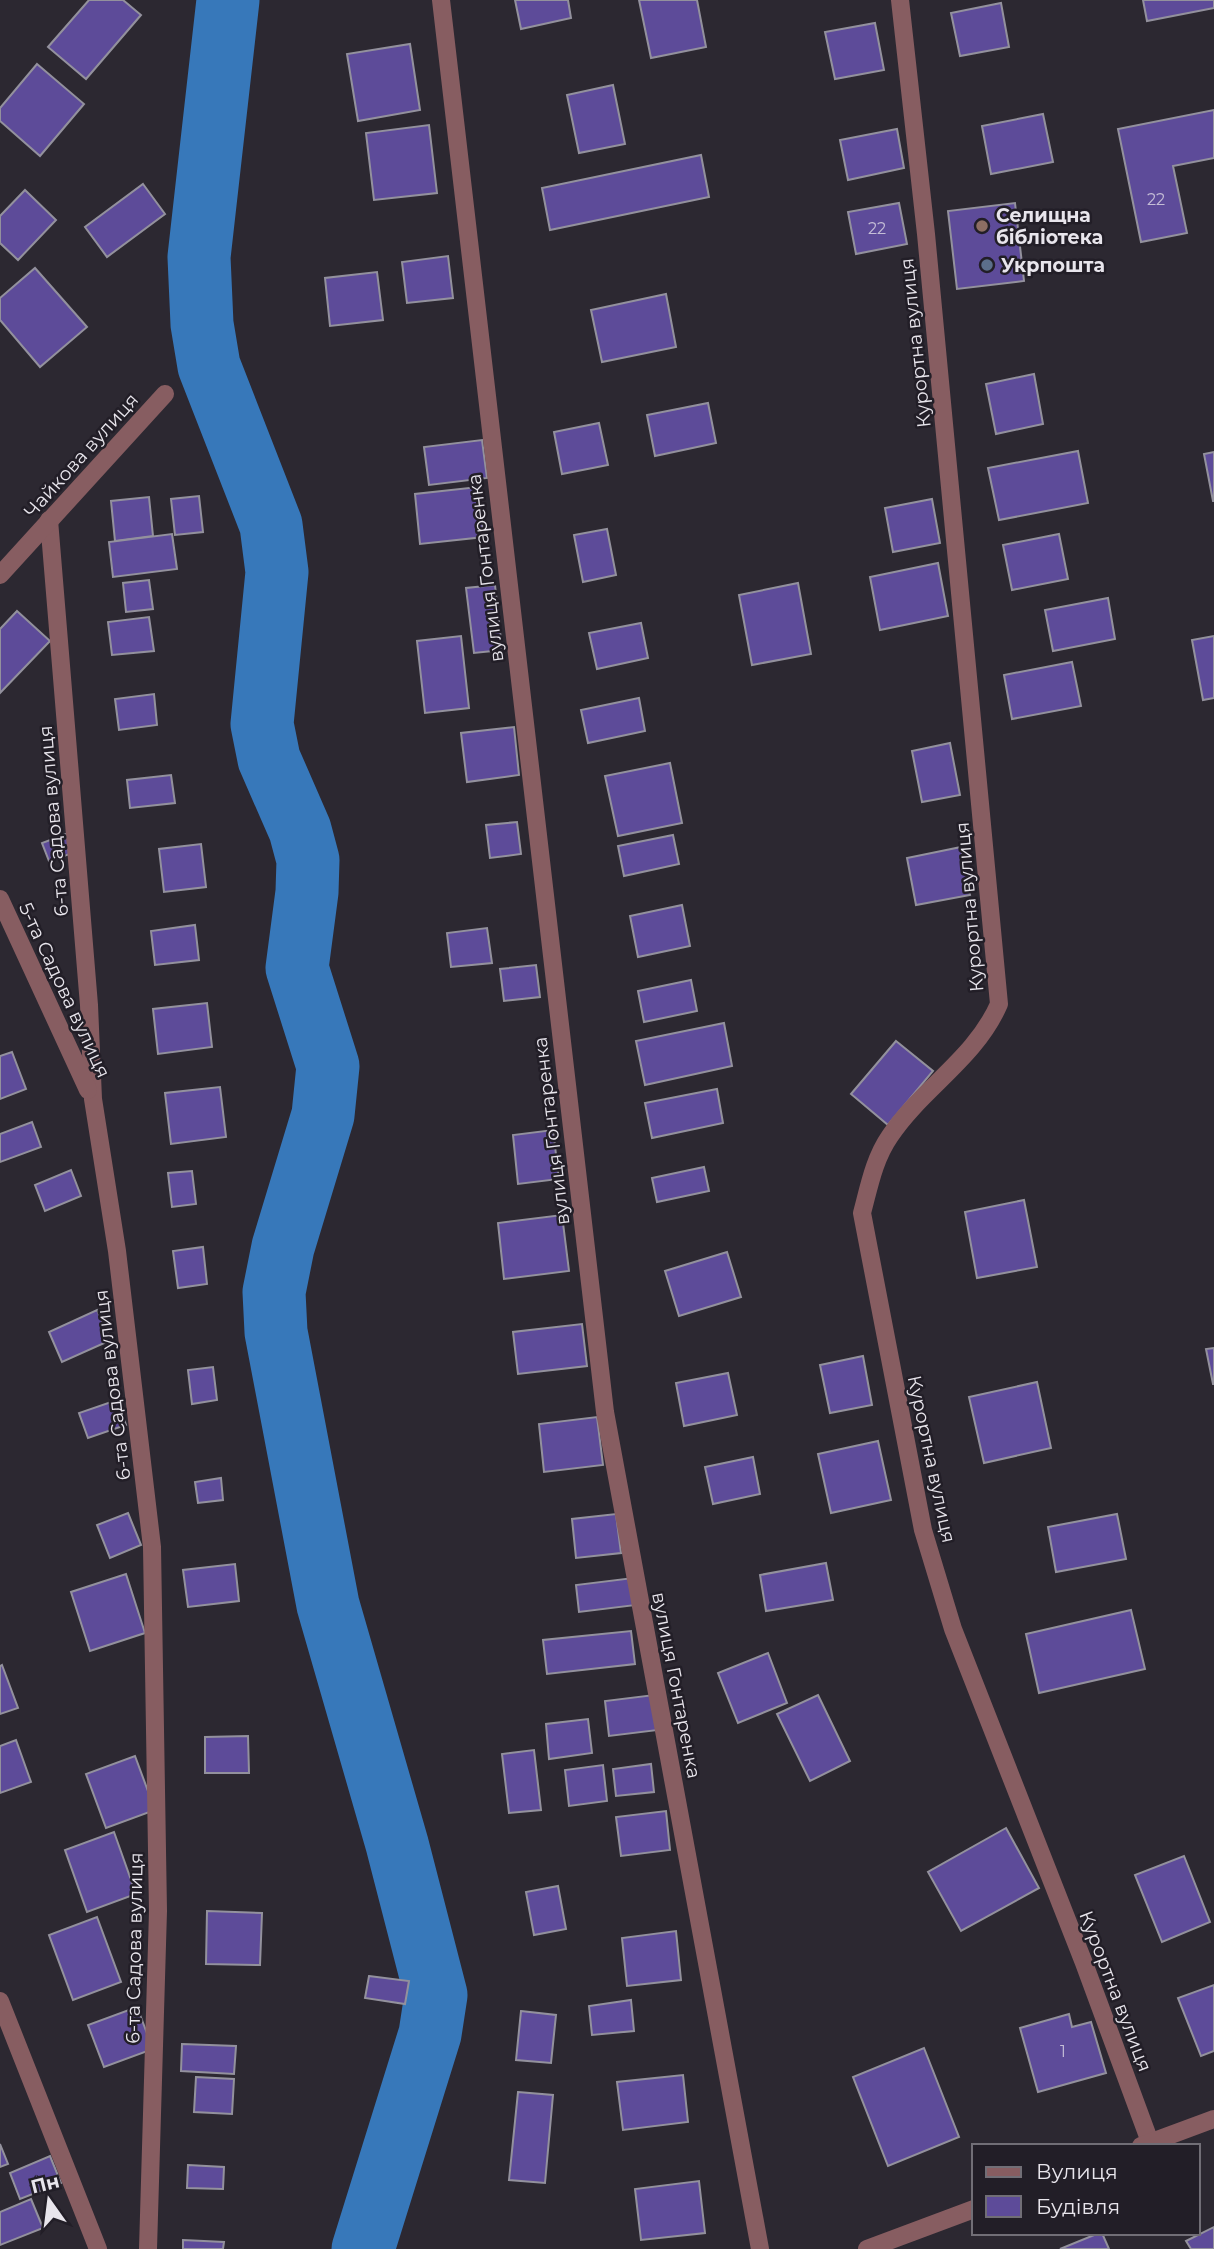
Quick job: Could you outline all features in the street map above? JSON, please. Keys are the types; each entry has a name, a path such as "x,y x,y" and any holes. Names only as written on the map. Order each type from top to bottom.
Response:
{"street":[{"name":"вулиця Гонтаренка","path":"441,0 605,1412 760,2249"},
{"name":"Курортна вулиця","path":"900,0 927,248 999,1003 990,1025 972,1049 910,1110 888,1138 871,1175 862,1213 923,1530 945,1604 1145,2144"},
{"name":"Чайкова вулиця","path":"0,575 165,394"},
{"name":"6-та Садова вулиця","path":"49,520 89,1005 93,1099 117,1251 152,1547 158,1911 148,2249"},
{"name":"5-та Садова вулиця","path":"0,899 93,1099"},
{"path":"0,2001 98,2249"},
{"path":"1145,2144 1214,2119"},
{"path":"867,2249 972,2210"}],"building":[{"path":"89,0 123,0 141,15 86,79 48,47"},
{"path":"515,0 568,0 571,18 521,29"},
{"path":"639,0 697,0 706,47 651,58"},
{"path":"1143,0 1214,0 1214,8 1147,21"},
{"path":"1001,3 1009,47 960,56 951,13"},
{"path":"875,23 884,70 835,79 825,32"},
{"path":"410,44 420,110 358,121 347,54"},
{"path":"37,64 84,104 40,156 0,121 0,108"},
{"path":"613,85 625,144 579,153 567,95"},
{"path":"1214,110 1214,158 1173,166 1187,233 1141,242 1118,129"},
{"path":"1043,114 1053,162 991,174 982,126"},
{"path":"429,125 437,193 374,200 366,133"},
{"path":"897,129 904,168 848,180 840,140"},
{"path":"701,155 709,197 550,230 542,188"},
{"path":"143,184 165,214 107,257 85,227"},
{"path":"25,190 56,220 18,260 0,243 0,216"},
{"path":"899,203 907,244 856,254 848,212"},
{"path":"1015,203 1024,281 957,289 948,211"},
{"path":"448,256 453,298 407,303 402,262"},
{"path":"35,268 87,327 40,367 0,320 0,298"},
{"path":"377,272 383,320 330,326 325,278"},
{"path":"666,294 676,347 602,362 591,310"},
{"path":"1034,374 1043,424 996,434 986,384"},
{"path":"708,403 716,443 655,456 647,415"},
{"path":"599,423 608,465 562,474 554,432"},
{"path":"482,440 487,478 429,485 424,447"},
{"path":"1078,451 1088,503 999,520 988,468"},
{"path":"1214,452 1214,501 1213,501 1204,454"},
{"path":"478,487 484,537 420,544 415,494"},
{"path":"199,496 203,532 175,535 171,499"},
{"path":"149,497 153,536 115,541 111,501"},
{"path":"932,499 940,543 893,552 885,508"},
{"path":"607,529 616,575 583,582 574,535"},
{"path":"172,534 177,569 113,577 109,542"},
{"path":"1059,534 1068,579 1012,590 1003,545"},
{"path":"938,563 948,616 880,630 870,577"},
{"path":"149,580 153,609 126,612 123,583"},
{"path":"798,583 811,654 752,665 739,595"},
{"path":"495,585 502,650 474,653 466,588"},
{"path":"1108,598 1115,639 1053,651 1045,610"},
{"path":"17,611 50,641 0,693 0,629"},
{"path":"149,617 154,651 112,655 108,622"},
{"path":"641,623 648,658 597,669 589,633"},
{"path":"461,636 469,708 425,713 417,641"},
{"path":"1214,636 1214,698 1203,700 1192,640"},
{"path":"1072,662 1081,706 1012,719 1004,675"},
{"path":"154,694 157,725 119,730 115,699"},
{"path":"639,698 645,731 588,743 581,710"},
{"path":"514,727 519,775 467,782 461,733"},
{"path":"950,743 960,795 922,802 912,751"},
{"path":"670,763 682,823 618,836 605,776"},
{"path":"171,775 175,803 130,808 127,780"},
{"path":"517,822 521,854 490,858 486,825"},
{"path":"66,834 73,853 49,861 42,843"},
{"path":"673,835 679,864 624,876 618,846"},
{"path":"201,844 206,887 164,892 159,849"},
{"path":"961,847 970,895 916,905 907,858"},
{"path":"682,905 690,946 638,957 630,916"},
{"path":"195,925 199,960 155,965 151,931"},
{"path":"487,928 492,963 451,967 447,933"},
{"path":"536,965 540,997 504,1001 500,969"},
{"path":"691,980 697,1011 644,1022 638,991"},
{"path":"207,1003 212,1047 158,1054 153,1009"},
{"path":"724,1023 732,1066 645,1085 636,1041"},
{"path":"896,1041 933,1071 888,1125 851,1094"},
{"path":"12,1052 26,1089 0,1099 0,1056"},
{"path":"220,1087 226,1137 171,1144 165,1093"},
{"path":"717,1089 723,1123 652,1138 645,1103"},
{"path":"32,1122 41,1147 0,1162 0,1134"},
{"path":"553,1130 559,1179 518,1184 513,1135"},
{"path":"704,1167 709,1191 657,1202 652,1178"},
{"path":"71,1170 81,1196 45,1211 35,1185"},
{"path":"192,1171 196,1204 172,1207 168,1173"},
{"path":"1024,1200 1037,1267 977,1278 965,1212"},
{"path":"562,1215 569,1271 504,1279 498,1223"},
{"path":"203,1247 207,1284 178,1288 173,1251"},
{"path":"727,1252 741,1297 679,1316 665,1271"},
{"path":"97,1310 111,1340 62,1362 49,1332"},
{"path":"582,1324 587,1366 518,1374 513,1332"},
{"path":"1214,1348 1214,1384 1213,1384 1206,1349"},
{"path":"863,1356 872,1405 830,1413 820,1365"},
{"path":"213,1367 217,1400 192,1404 188,1370"},
{"path":"728,1373 737,1415 684,1426 676,1383"},
{"path":"1037,1382 1051,1448 984,1463 969,1397"},
{"path":"117,1400 126,1425 88,1438 79,1413"},
{"path":"597,1417 603,1465 544,1472 539,1424"},
{"path":"878,1441 891,1500 831,1513 818,1454"},
{"path":"753,1457 760,1494 713,1504 705,1467"},
{"path":"221,1478 223,1500 198,1503 195,1482"},
{"path":"128,1513 141,1545 110,1558 97,1525"},
{"path":"616,1514 621,1553 576,1558 572,1519"},
{"path":"1117,1514 1126,1559 1056,1572 1048,1527"},
{"path":"826,1563 833,1600 766,1611 760,1575"},
{"path":"235,1564 239,1601 188,1607 183,1570"},
{"path":"126,1574 145,1633 90,1651 71,1592"},
{"path":"633,1578 636,1605 579,1612 576,1585"},
{"path":"1131,1610 1145,1669 1039,1693 1026,1634"},
{"path":"631,1631 635,1664 547,1674 543,1640"},
{"path":"768,1653 787,1703 738,1723 718,1673"},
{"path":"2,1665 18,1708 0,1714 0,1666"},
{"path":"654,1695 658,1730 609,1736 605,1701"},
{"path":"818,1695 850,1761 810,1781 777,1714"},
{"path":"588,1719 592,1753 549,1759 546,1724"},
{"path":"248,1736 249,1773 205,1773 205,1737"},
{"path":"16,1740 31,1782 0,1793 0,1746"},
{"path":"534,1750 541,1810 509,1813 502,1754"},
{"path":"135,1756 155,1810 106,1828 86,1774"},
{"path":"651,1764 654,1792 616,1796 613,1769"},
{"path":"603,1765 607,1801 569,1806 565,1770"},
{"path":"666,1811 670,1850 621,1856 616,1817"},
{"path":"1006,1828 1039,1888 961,1931 928,1872"},
{"path":"114,1832 136,1894 87,1912 65,1850"},
{"path":"1184,1856 1210,1922 1162,1942 1135,1875"},
{"path":"558,1886 566,1929 534,1935 526,1892"},
{"path":"207,1911 262,1913 260,1965 206,1964"},
{"path":"97,1917 121,1982 73,2000 49,1935"},
{"path":"676,1931 681,1980 627,1986 622,1938"},
{"path":"369,1976 409,1981 405,2004 365,1998"},
{"path":"1214,1985 1214,2051 1201,2056 1178,1998"},
{"path":"631,2000 634,2031 592,2035 589,2006"},
{"path":"137,2007 153,2049 104,2067 88,2025"},
{"path":"521,2011 556,2015 551,2063 516,2060"},
{"path":"1069,2014 1072,2027 1091,2022 1106,2073 1038,2092 1020,2028"},
{"path":"182,2044 236,2046 234,2074 181,2071"},
{"path":"924,2048 959,2137 888,2166 853,2077"},
{"path":"683,2075 688,2122 623,2130 617,2082"},
{"path":"196,2077 234,2079 232,2114 194,2112"},
{"path":"518,2092 553,2095 545,2183 509,2180"},
{"path":"0,2144 8,2164 0,2167"},
{"path":"50,2156 61,2183 20,2199 10,2173"},
{"path":"188,2165 224,2167 223,2189 187,2188"},
{"path":"699,2181 705,2233 641,2240 635,2189"},
{"path":"31,2199 43,2228 0,2245 0,2212"},
{"path":"1214,2227 1214,2249 1191,2249 1186,2241"},
{"path":"1094,2235 1103,2235 1109,2249 1060,2249"},
{"path":"183,2240 224,2242 223,2249 183,2249"}],"waterway":[{"path":"228,0 199,257 202,324 209,366 271,525 277,572 262,724 269,759 300,830 308,860 307,892 297,968 328,1066 323,1115 283,1247 274,1292 276,1332 328,1605 397,1844 436,1995 430,2034 363,2249"}],"place":[{"name":"Селищна бібліотека","path":"982,226"},
{"name":"Укрпошта","path":"987,265"}]}
